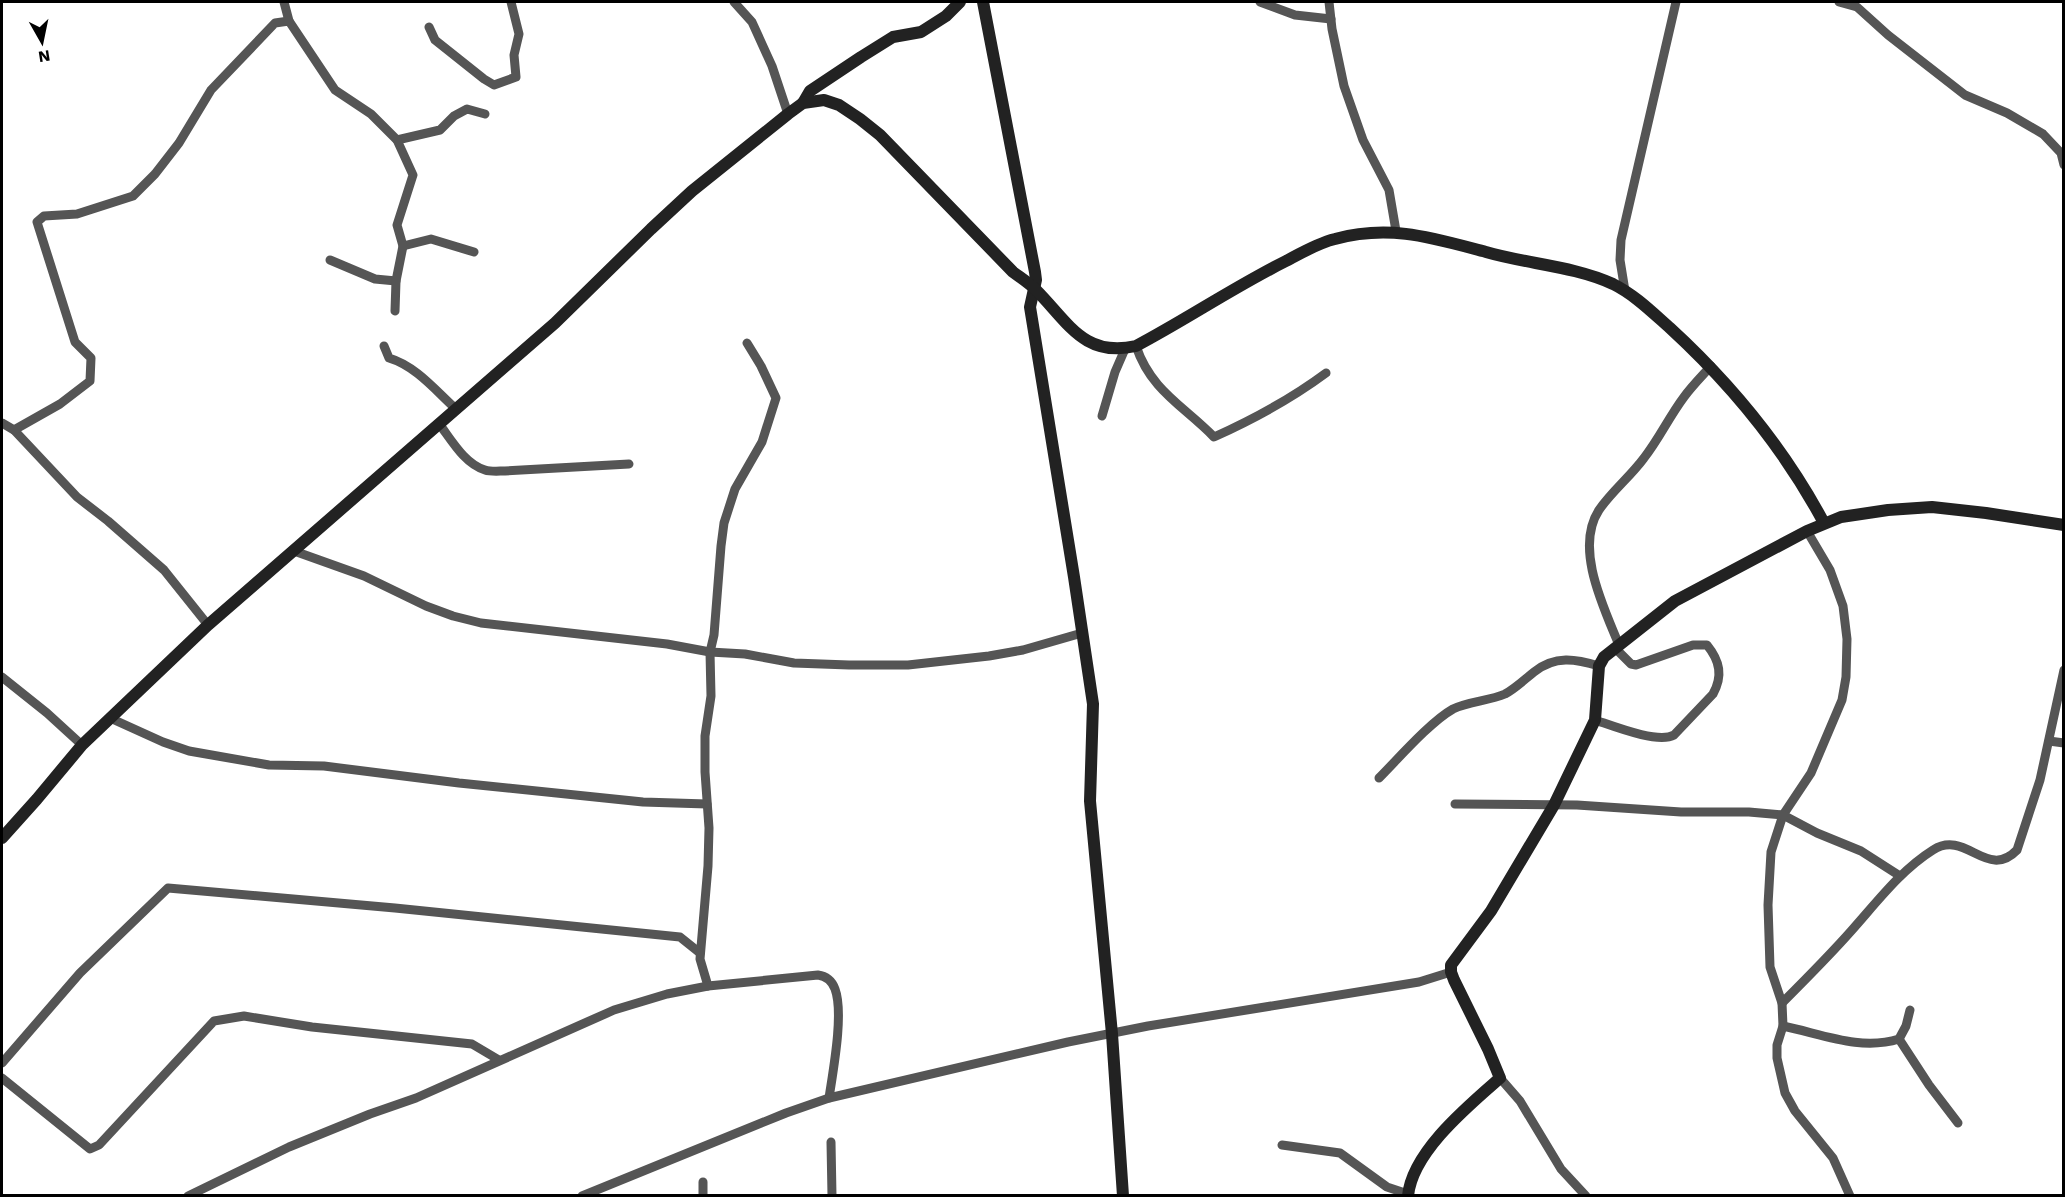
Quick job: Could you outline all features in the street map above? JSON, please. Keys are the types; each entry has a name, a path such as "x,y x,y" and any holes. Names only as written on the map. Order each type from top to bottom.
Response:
{"street":[{"path":"284,2 289,21 335,90 371,114 397,140 413,175 397,225 403,246 396,281 395,311"},
{"path":"429,27 435,39 484,80 494,85 516,77 514,55 519,34 511,2"},
{"path":"734,2 752,22 772,66 788,114"},
{"path":"803,104 810,91 825,80 893,37 921,32 946,16 960,2"},
{"path":"983,2 1035,272 1030,307 1093,704 1090,801 1112,1034 1123,1196"},
{"path":"1260,2 1295,15 1331,19"},
{"path":"1329,2 1344,86 1363,140 1389,190 1396,231"},
{"path":"1625,291 1620,260 1622,240 1676,2"},
{"path":"1839,2 1857,7 1888,35 1965,95 2007,113 2043,134 2061,153 2064,165"},
{"path":"14,430 60,404 90,381 91,358 75,342 37,222 44,216 77,214 133,196 155,174 179,143 211,90 275,23 289,21"},
{"path":"2,838 38,799 82,745 208,625 555,323 692,191 788,114 803,104 824,99 839,105 880,135 1013,272 1034,288 1076,334 1092,344 1114,350 1131,347 1257,275 1308,250 1333,239 1360,233 1396,231 1581,274 1612,284 1639,300 1711,366 1737,396 1805,487 1824,523"},
{"path":"397,140 440,130 454,116 467,109 485,114"},
{"path":"403,246 431,238 474,252"},
{"path":"330,260 375,279 396,281"},
{"path":"1013,272 1032,260"},
{"path":"708,986 701,968 700,953 708,866 705,736 711,696 710,652 714,635 724,523 735,489 762,442 776,398 747,343"},
{"path":"384,346 389,358 400,361 421,376 456,409"},
{"path":"1131,347 1143,366 1170,399 1215,437 1261,416 1326,373"},
{"path":"1102,416 1115,372 1131,347"},
{"path":"1595,720 1639,734 1668,738 1674,735 1718,686 1719,664 1707,645 1693,645 1636,665 1631,664 1617,646 1592,576 1592,524 1598,512 1610,496 1633,474 1683,398 1711,366"},
{"path":"2,423 14,430 77,497 164,570 208,625"},
{"path":"440,425 459,451 486,470 629,464"},
{"path":"1586,1196 1561,1169 1520,1101 1500,1078 1450,972 1455,958 1491,910 1554,804 1595,720 1599,666 1604,657 1675,601 1807,531 1841,517 1932,507 2064,525"},
{"path":"1807,531 1830,570 1843,606 1847,639 1846,677 1842,700 1811,773 1783,815 1771,852 1768,905 1770,967 1782,1003 1783,1026 1777,1058 1785,1094 1795,1111 1833,1158 1850,1196"},
{"path":"294,551 364,576 426,606 481,623 656,643 710,652 745,654 794,663 908,665 1012,652 1082,633"},
{"path":"1379,778 1414,742 1453,709 1504,694 1537,669 1551,662 1576,659 1599,666"},
{"path":"1782,1003 1900,876 1923,857 1943,845 1953,844 1989,860 2001,861 2010,857 2017,850 2040,780 2064,670"},
{"path":"2,677 82,745"},
{"path":"110,718 189,752 270,765 324,766 643,802 707,804"},
{"path":"2049,741 2064,743"},
{"path":"1455,804 1554,804 1681,812 1749,812 1783,815 1817,833 1861,851 1900,876"},
{"path":"2,1063 80,973 168,888 680,937 700,953"},
{"path":"582,1196 786,1113 829,1098 1068,1042 1148,1026 1419,982 1450,972"},
{"path":"188,1196 289,1147 370,1113 416,1098 614,1010 666,994 708,986 825,976 836,990 837,1006 837,1037 829,1098"},
{"path":"1783,1026 1857,1044 1883,1044 1899,1039 1910,1011"},
{"path":"2,1078 90,1149 99,1145 214,1021 244,1016 312,1027 472,1044 499,1060"},
{"path":"1899,1039 1929,1085 1958,1123"},
{"path":"1282,1145 1340,1153 1387,1187 1408,1195 1411,1179 1417,1166 1442,1133 1500,1078"},
{"path":"831,1142 832,1196"},
{"path":"703,1182 704,1196"}]}
